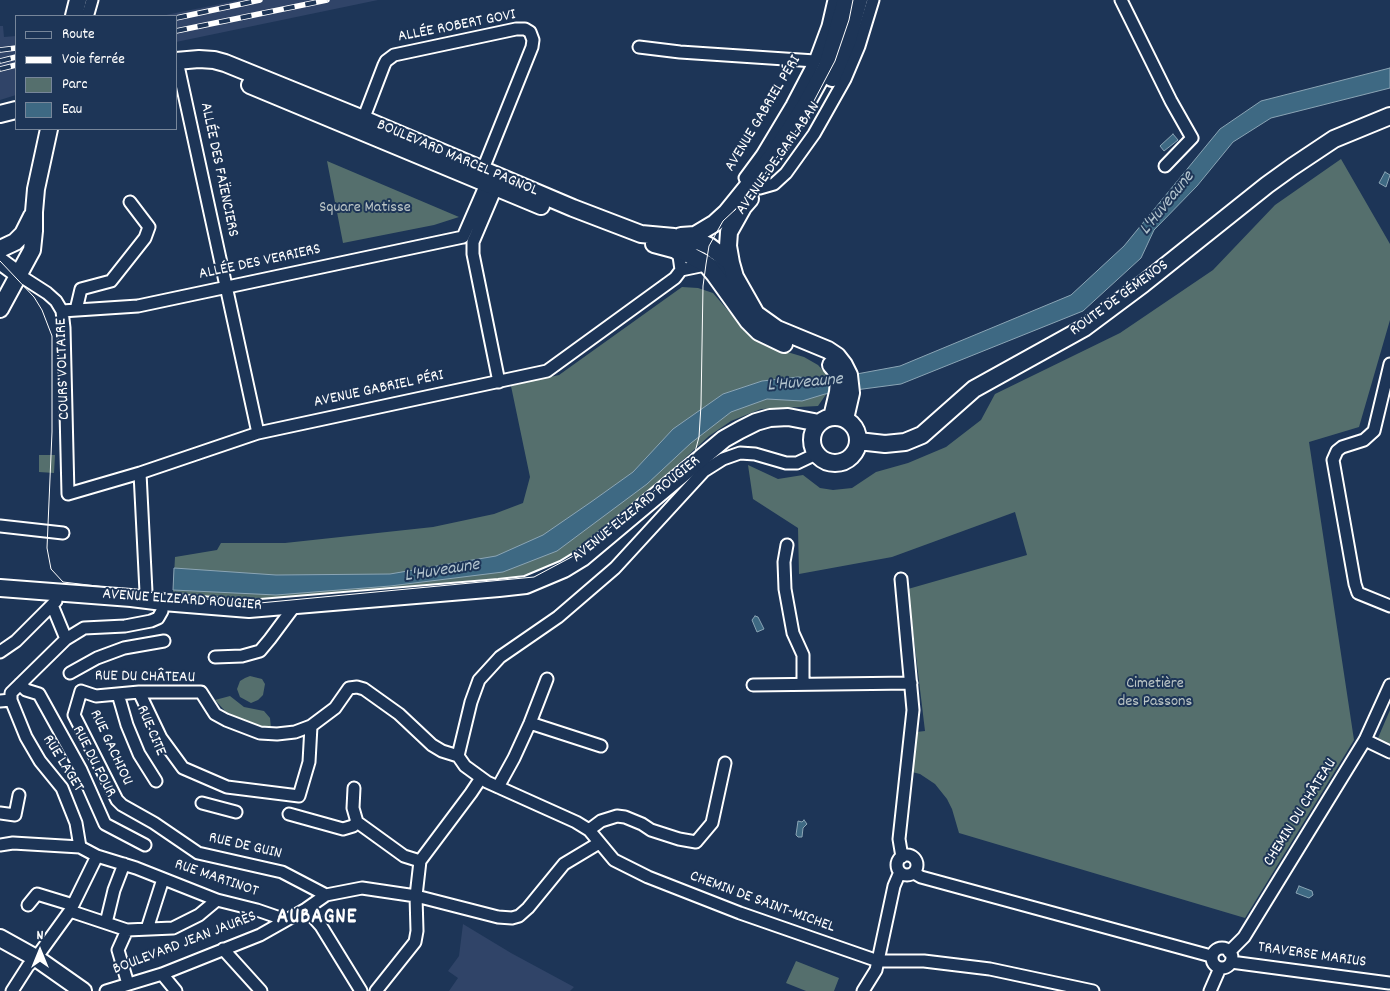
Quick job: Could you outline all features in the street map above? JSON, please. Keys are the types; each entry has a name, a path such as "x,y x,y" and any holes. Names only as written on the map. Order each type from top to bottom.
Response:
{"main road":[{"path":"74,15 78,0"},
{"name":"AVENUE DE GARLABAN","path":"676,245 720,218 773,155 805,106 827,66 846,0"},
{"name":"AVENUE DE GARLABAN","path":"731,265 728,246 729,232 743,207 760,188 816,107 833,76 848,40 858,0"},
{"name":"BOULEVARD MARCEL PAGNOL","path":"178,64 213,69 361,125 489,178 731,265"},
{"path":"0,114 15,110"},
{"name":"ROUTE DE GÉMENOS","path":"858,441 885,444 904,442 922,435 974,389 1084,328 1292,167 1334,139 1390,116"},
{"name":"ROUTE DE GÉMENOS","path":"1292,167 1390,126"},
{"path":"0,309 32,250 39,169 49,130"},
{"path":"0,250 15,242 23,234 34,212"},
{"path":"720,218 705,239 708,256 748,321 759,332 773,340 833,360"},
{"path":"708,256 729,232"},
{"path":"0,261 18,275"},
{"path":"731,265 735,277 756,314 767,323 794,338 828,350 833,360 844,398 832,420 812,434 813,448 822,460 838,463 852,456 858,441 855,428 832,420"},
{"name":"AVENUE ELZEARD ROUGIER","path":"0,588 249,609 526,585 564,569 582,558 724,439 740,430 770,418 788,417 832,420"},
{"path":"0,938 36,958 83,991"}],"street":[{"path":"85,15 88,14 92,0"},
{"name":"AVENUE GABRIEL PÉRI","path":"720,218 732,196 762,155 816,61 828,26 834,0"},
{"path":"760,188 774,184 786,173 814,134 845,79 859,46 873,0"},
{"path":"1121,0 1171,101 1192,138 1165,166"},
{"name":"ALLÉE ROBERT GOVI","path":"361,125 386,60 394,55 516,29 530,32 534,40 532,47 468,240 473,254 499,382"},
{"path":"639,47 680,52 816,61"},
{"name":"ALLÉE DES FAÏENCIERS","path":"178,68 258,433"},
{"path":"76,310 81,289 112,280 145,238 149,227 130,202"},
{"name":"ALLÉE DES VERRIERS","path":"62,310 138,306 468,240"},
{"path":"676,245 679,256 678,274"},
{"path":"678,274 708,256 748,301"},
{"name":"AVENUE GABRIEL PÉRI","path":"68,494 140,473 258,433 547,371 678,274"},
{"name":"COURS VOLTAIRE","path":"18,275 47,293 62,310 68,494"},
{"path":"1390,364 1374,431 1364,440 1342,447 1337,451 1333,460 1358,593 1390,606"},
{"path":"458,756 471,702 479,680 500,657 558,617 615,568 704,471 723,459 740,452 755,454 786,463 797,463 816,454"},
{"path":"140,473 145,600"},
{"path":"0,526 63,533"},
{"path":"787,545 784,562 785,589 793,633 803,655 803,683"},
{"path":"901,579 913,710 899,839 902,857"},
{"path":"0,652 16,641 65,593"},
{"path":"215,657 242,656 260,650 296,604"},
{"path":"52,605 66,639"},
{"path":"5,696 66,639 84,628 125,626 158,618 162,611"},
{"path":"70,672 97,658 124,648 164,641"},
{"path":"498,787 530,723 547,679"},
{"path":"752,685 911,683"},
{"name":"RUE DU FOUR","path":"20,684 26,690 39,694 81,770 105,824 145,845"},
{"name":"CHEMIN DU CHÂTEAU","path":"1230,957 1365,740 1390,685"},
{"name":"RUE DU CHÂTEAU","path":"81,691 96,696 139,692 201,692 216,714 226,720 260,733 295,732 311,726 335,708 349,688 357,687 364,689 399,714 432,745 442,751 458,756"},
{"name":"RUE GACHIOU","path":"81,691 74,715 117,800 132,812 159,826"},
{"path":"139,692 161,738 183,768 227,788 299,796 309,762 311,726"},
{"name":"RUE CITE","path":"118,694 127,725 139,754 156,780"},
{"name":"RUE LAGET","path":"5,696 40,761 62,788 76,823 80,847"},
{"path":"530,723 601,746"},
{"path":"1365,740 1390,752"},
{"name":"CHEMIN DE SAINT-MICHEL","path":"458,756 465,766 480,778 576,822 589,830 614,860 648,877 740,913 878,961 924,961 990,969 1092,991"},
{"path":"589,830 601,821 616,816 625,817 651,830 696,842 712,823 725,762"},
{"path":"376,991 415,942 417,930 416,896 420,862 480,778"},
{"path":"354,788 353,808 357,822 404,856 420,862"},
{"path":"0,813 15,815 20,795"},
{"path":"202,803 236,812"},
{"path":"288,814 343,829 353,826 357,822"},
{"name":"RUE DE GUIN","path":"159,826 198,853 282,872 326,895"},
{"path":"0,845 14,843 80,847"},
{"path":"326,895 362,888 416,896 498,917 512,918 519,916 528,908 564,864 599,843"},
{"name":"RUE MARTINOT","path":"80,847 97,856 136,868 217,900 257,910 286,920"},
{"path":"863,991 876,970 894,886 900,872 898,863 902,857 910,855 915,859 917,865 914,873"},
{"path":"12,991 28,966 36,958 72,908 97,856"},
{"path":"106,923 114,890 124,864"},
{"path":"900,872 906,875 914,873 921,877 1211,956"},
{"path":"147,930 163,879"},
{"path":"28,904 37,894 127,930 147,930 173,928 200,915 217,900"},
{"name":"BOULEVARD JEAN JAURÈS","path":"106,991 162,974 260,935 306,909 326,895"},
{"path":"306,909 321,926 361,991"},
{"path":"123,987 118,950 127,930"},
{"path":"1218,948 1225,948 1230,957 1226,968 1214,965 1211,956 1218,948"},
{"path":"223,949 261,991"},
{"name":"TRAVERSE MARIUS","path":"1230,957 1389,983"},
{"path":"1210,991 1220,968"},
{"path":"162,974 176,991"}],"shaded area":[{"path":"240,0 378,0 178,42 178,15 166,15"},
{"path":"0,26 3,26 4,37 15,36 15,95 0,100"},
{"path":"463,924 511,953 574,987 570,991 449,991 458,978 448,971 459,956"}],"green space":[{"name":"Cimetière des Passons","path":"1341,159 1390,244 1390,320 1359,427 1309,442 1354,740 1245,918 959,833 947,799 935,784 920,774 912,772 916,732 925,731 908,589 1027,555 1015,512 892,557 799,574 798,528 753,499 748,465 778,479 803,475 820,488 833,490 852,488 876,472 908,463 946,447 981,420 995,394 1120,333 1213,270 1275,205"},
{"name":"Square Matisse","path":"327,161 459,217 434,225 343,243"},
{"path":"682,287 698,288 713,293 750,336 764,345 804,357 818,365 826,374 829,390 818,406 761,409 731,421 709,436 635,504 566,561 528,574 483,584 248,602 173,595 175,557 217,550 221,543 285,543 433,527 494,514 523,503 530,477 511,386 559,375"},
{"path":"39,455 55,455 54,473 39,472"},
{"path":"250,676 262,679 265,684 263,695 251,703 240,697 237,689 240,681"},
{"path":"230,696 244,707 264,711 270,718 271,728 260,727 241,720 225,711 215,700"},
{"path":"1390,710 1390,744 1378,738"},
{"path":"796,961 839,978 834,991 806,991 786,983"}],"water":[{"name":"L'Huveaune","path":"1390,68 1390,88 1271,118 1233,142 1197,186 1154,230 1141,258 1083,311 901,384 825,394 802,401 767,399 731,412 691,443 647,484 557,551 503,572 390,586 276,595 173,590 174,568 276,575 390,574 496,556 543,535 591,502 633,472 673,429 723,394 762,381 798,377 824,380 900,366 1071,295 1124,246 1220,129 1261,101"},
{"path":"1173,134 1178,140 1164,151 1160,146"},
{"path":"1385,172 1390,175 1386,187 1379,183"},
{"path":"755,616 758,617 764,629 757,632 752,620"},
{"path":"804,820 807,824 803,828 802,837 798,837 796,835 798,821 802,822"},
{"path":"1299,886 1312,891 1313,895 1309,898 1296,893"}],"tram line":[{"path":"734,211 755,188 805,118 835,61 849,20 853,0"},
{"path":"0,261 34,297 42,310 52,336 52,432 47,548 51,569 63,582 249,604 534,577 581,552 685,465 695,452 699,437 701,405 703,286 709,246 723,221 738,207"}],"railway":[{"path":"178,18 260,0"},
{"path":"178,31 327,0"},
{"path":"0,50 15,48"},
{"path":"0,61 15,57"},
{"path":"0,69 15,65"}],"district":[{"name":"AUBAGNE","path":"317,919"}]}
